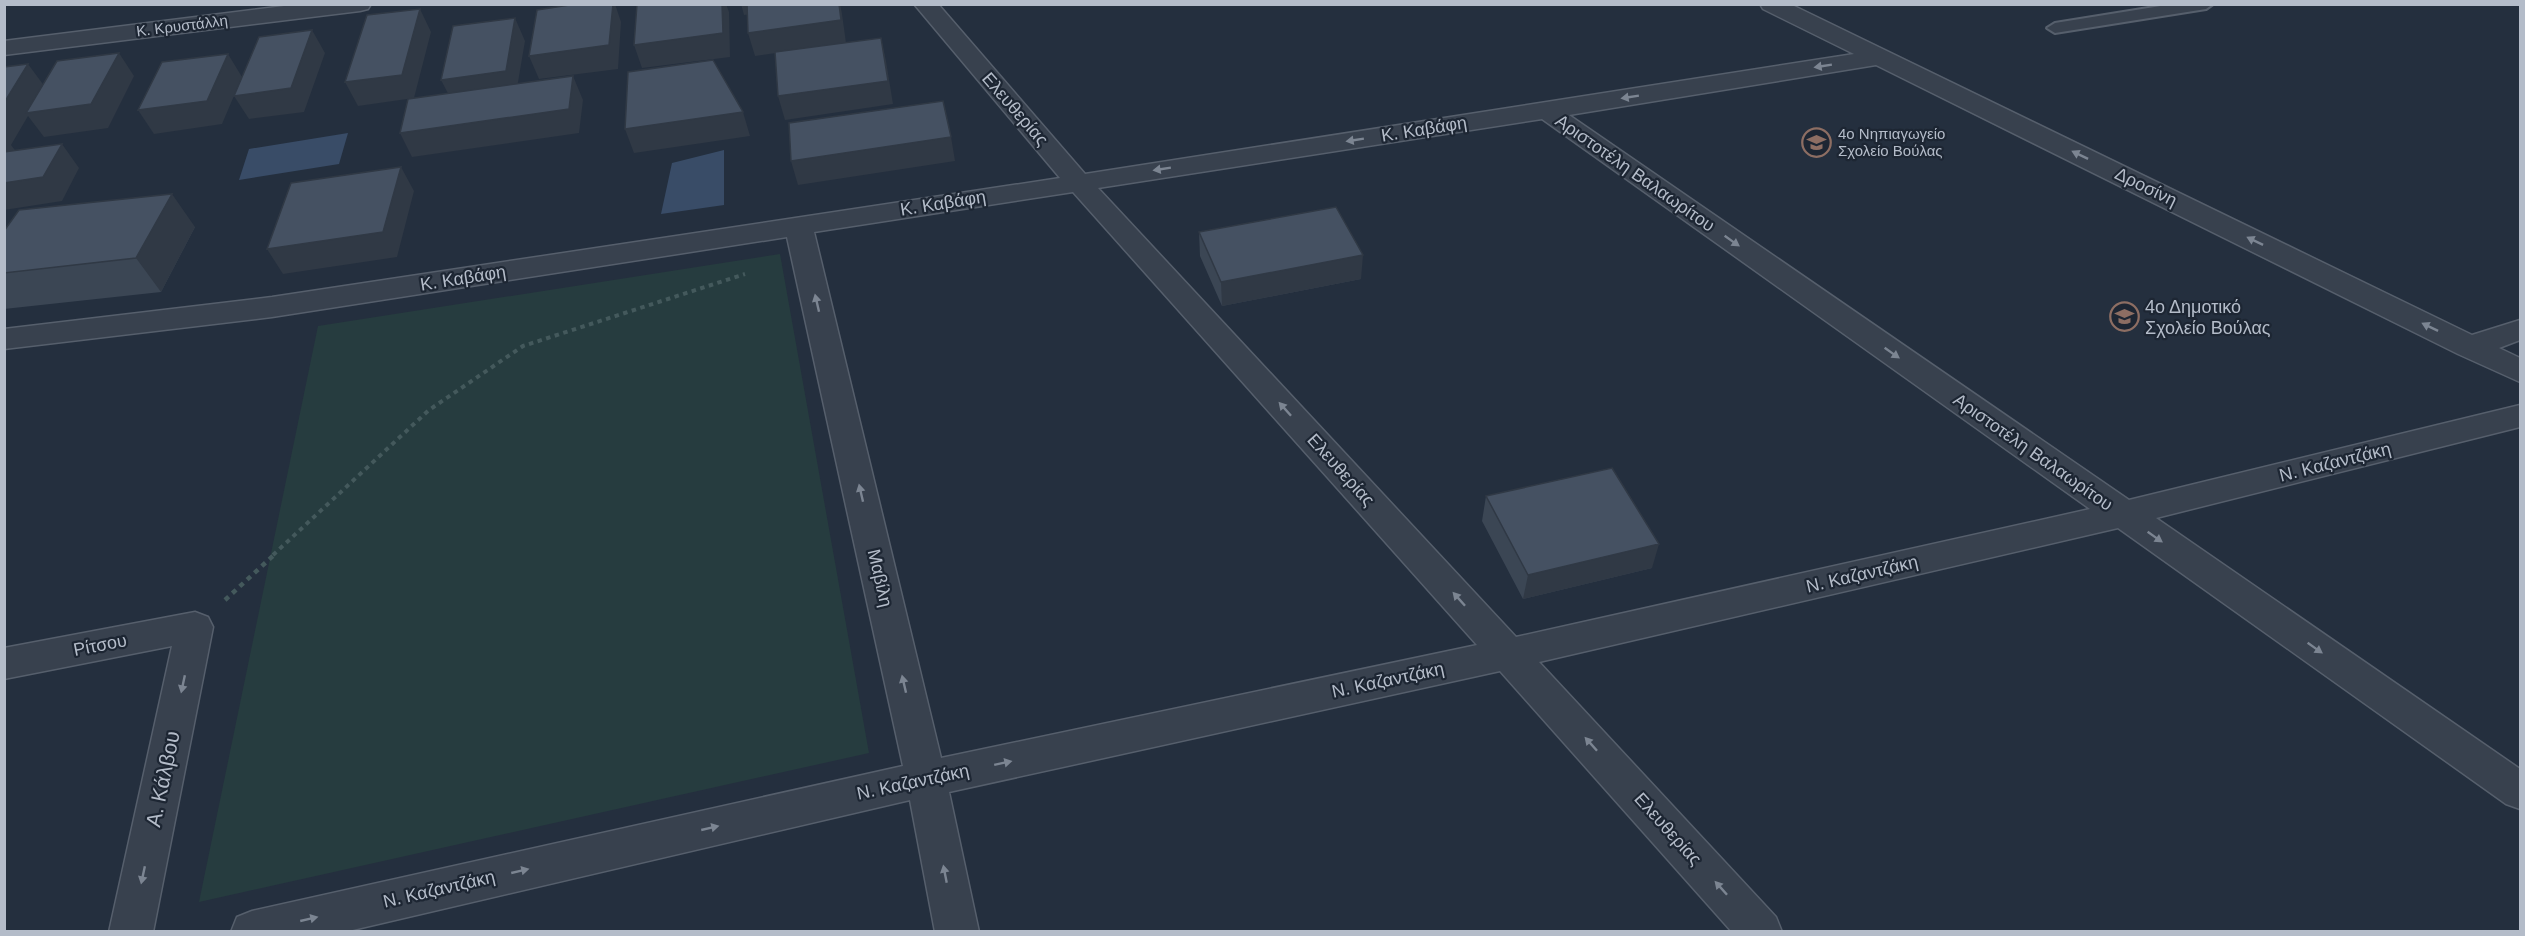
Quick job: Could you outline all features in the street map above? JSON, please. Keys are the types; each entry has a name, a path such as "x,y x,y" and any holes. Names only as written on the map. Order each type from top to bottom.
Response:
{"street":[{"name":"Κ. Κρυστάλλη","path":"4,48 360,4"},
{"name":"Ελευθερίας","path":"925,4 1078,182 1761,932"},
{"name":"Δροσίνη","path":"1771,4 2520,371"},
{"name":"Κ. Καβάφη","path":"4,339 272,307 1547,111 1881,57"},
{"name":"Αριστοτέλη Βαλαωρίτου","path":"1547,111 2520,791"},
{"name":"Μαβίλη","path":"799,226 926,779 957,932"},
{"path":"2469,347 2520,330"},
{"name":"Ν. Καζαντζάκη","path":"252,932 926,779 1509,654 2123,514 2520,416"},
{"name":"Ρίτσου","path":"4,664 195,627"},
{"name":"A. Κάλβου","path":"131,932 195,627"}],"lane":[{"path":"2055,28 2206,4"}],"path":[{"path":"195,627 429,410 523,346 745,274 799,226"}],"green space":[{"path":"780,254 869,753 199,902 318,326"}],"water":[{"path":"348,133 339,164 239,180 249,149"},
{"path":"724,150 724,205 661,214 672,163"}],"building":[{"path":"576,4 613,4 609,45 529,56 537,10"},
{"path":"637,4 722,4 723,33 634,45"},
{"path":"747,4 839,4 841,20 748,33"},
{"path":"420,9 402,75 345,82 367,15"},
{"path":"515,18 506,71 441,80 453,26"},
{"path":"312,30 291,88 234,96 259,37"},
{"path":"881,38 888,81 778,96 775,52"},
{"path":"119,53 91,104 26,113 57,61"},
{"path":"228,54 207,101 138,110 162,62"},
{"path":"713,60 743,112 625,129 628,72"},
{"path":"28,64 4,103 4,67"},
{"path":"573,76 569,109 400,133 408,99"},
{"path":"943,101 951,137 791,161 789,123"},
{"path":"62,144 43,177 4,183 4,152"},
{"path":"401,167 383,232 267,249 291,183"},
{"path":"172,194 136,258 4,273 4,231 19,210"},
{"path":"1336,207 1363,255 1221,282 1199,232"},
{"path":"1612,468 1659,544 1528,575 1486,496"}],"place":[{"name":"4ο Νηπιαγωγείο Σχολείο Βούλας","path":"1817,143"},
{"name":"4ο Δημοτικό Σχολείο Βούλας","path":"2124,317"}]}
